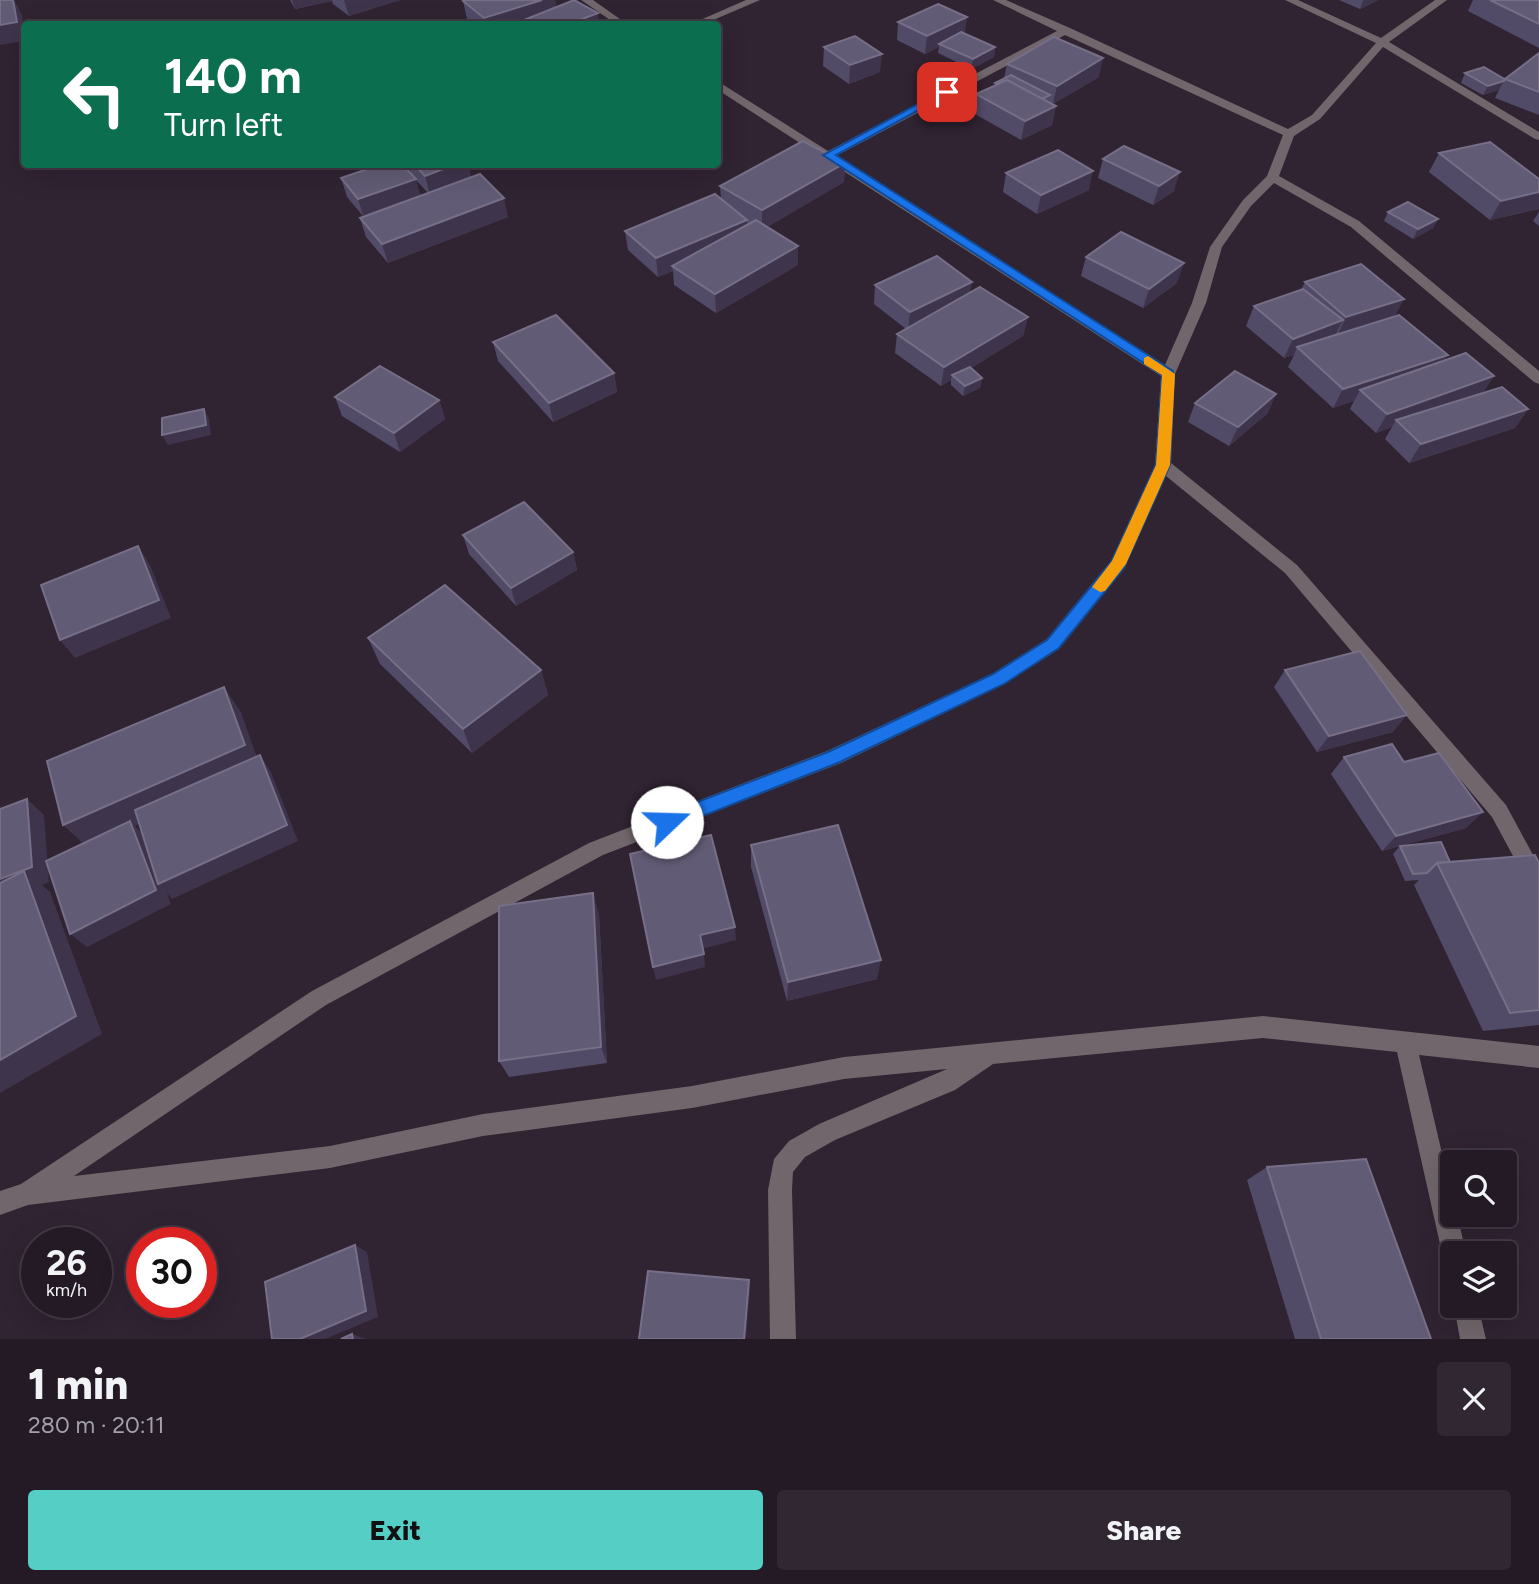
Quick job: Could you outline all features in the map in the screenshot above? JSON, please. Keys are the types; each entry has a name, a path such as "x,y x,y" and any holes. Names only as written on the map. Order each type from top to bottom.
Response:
{"street":[{"path":"586,0 618,21"},
{"path":"703,21 755,0"},
{"path":"998,0 1289,134"},
{"path":"1290,0 1382,42 1539,137"},
{"path":"28,1193 319,998 596,849 834,757 998,679 1053,644 1118,564 1163,465 1168,374 1199,303 1216,247 1247,203 1273,177 1289,134 1315,117 1382,42 1441,0"},
{"path":"829,155 1066,30"},
{"path":"721,88 1168,374"},
{"path":"1273,177 1355,225 1536,373"},
{"path":"1163,465 1291,569 1499,811 1539,885"},
{"path":"0,1203 28,1193 330,1157 482,1125 692,1097 844,1068 1263,1027 1539,1057"},
{"path":"1405,1041 1451,1241"},
{"path":"783,1339 782,1167 797,1149 827,1132 947,1082 989,1054"},
{"path":"1469,1318 1473,1339"}],"building":[{"path":"0,0 13,0 17,22 0,25"},
{"path":"542,0 484,18 463,1"},
{"path":"574,0 598,13 577,21 522,21"},
{"path":"1490,0 1539,0 1539,24"},
{"path":"938,4 967,17 927,36 898,22"},
{"path":"961,32 995,47 973,59 939,44"},
{"path":"855,36 882,54 850,65 824,47"},
{"path":"1054,37 1103,58 1057,86 1007,64"},
{"path":"1539,53 1539,92 1505,79"},
{"path":"1484,67 1505,79 1504,81 1488,86 1465,73"},
{"path":"1011,75 1050,95 1042,99 1007,80 995,83"},
{"path":"1007,80 1056,106 1025,121 976,94"},
{"path":"803,141 845,163 762,210 720,186"},
{"path":"1490,142 1539,179 1539,192 1501,201 1439,153"},
{"path":"1124,146 1180,172 1159,186 1103,159"},
{"path":"1058,150 1093,171 1041,195 1006,173"},
{"path":"370,168 406,168 416,179 358,199 341,178"},
{"path":"418,168 446,168 425,176"},
{"path":"480,174 504,198 382,244 360,218"},
{"path":"715,194 747,220 656,258 625,231"},
{"path":"1408,202 1438,219 1418,229 1388,212"},
{"path":"756,220 798,246 715,294 672,266"},
{"path":"1121,232 1184,263 1149,289 1086,257"},
{"path":"937,256 972,282 910,312 875,285"},
{"path":"1361,264 1404,299 1346,317 1305,282"},
{"path":"980,287 1028,317 944,367 897,334"},
{"path":"1303,289 1343,320 1293,339 1254,306"},
{"path":"556,315 614,373 549,403 493,342"},
{"path":"1399,315 1448,355 1343,389 1297,347"},
{"path":"1466,353 1494,376 1387,414 1360,390"},
{"path":"380,366 439,400 394,433 335,397"},
{"path":"970,367 982,378 965,386 952,375"},
{"path":"1235,371 1276,394 1238,427 1195,403"},
{"path":"1502,387 1528,409 1421,444 1396,420"},
{"path":"204,409 206,425 162,435 162,418"},
{"path":"524,502 573,552 511,588 463,535"},
{"path":"138,546 159,600 60,640 41,585"},
{"path":"445,585 541,670 463,729 368,638"},
{"path":"1360,651 1407,715 1329,736 1285,670"},
{"path":"224,687 245,745 63,825 47,761"},
{"path":"1392,744 1404,762 1439,753 1483,812 1396,836 1344,757"},
{"path":"260,755 287,825 158,884 135,810"},
{"path":"27,799 32,867 0,879 0,809"},
{"path":"130,821 156,890 70,934 46,861"},
{"path":"838,825 881,960 788,982 751,845"},
{"path":"711,835 735,927 700,935 704,954 653,967 630,854"},
{"path":"1441,842 1450,862 1437,863 1427,873 1413,874 1400,846"},
{"path":"1535,855 1539,863 1539,1010 1510,1013 1437,863"},
{"path":"24,871 76,1016 0,1060 0,883"},
{"path":"593,893 601,1047 499,1061 499,906"},
{"path":"1366,1159 1431,1339 1321,1339 1267,1167"},
{"path":"355,1245 366,1311 300,1339 272,1339 265,1282"},
{"path":"648,1271 749,1280 744,1339 639,1339"}],"slow traffic":[{"path":"1100,587 1118,564 1163,465 1168,374 1148,361"}],"route":[{"path":"667,822 834,757 998,679 1053,644 1118,564 1163,465 1168,374 829,155 947,92"}]}
